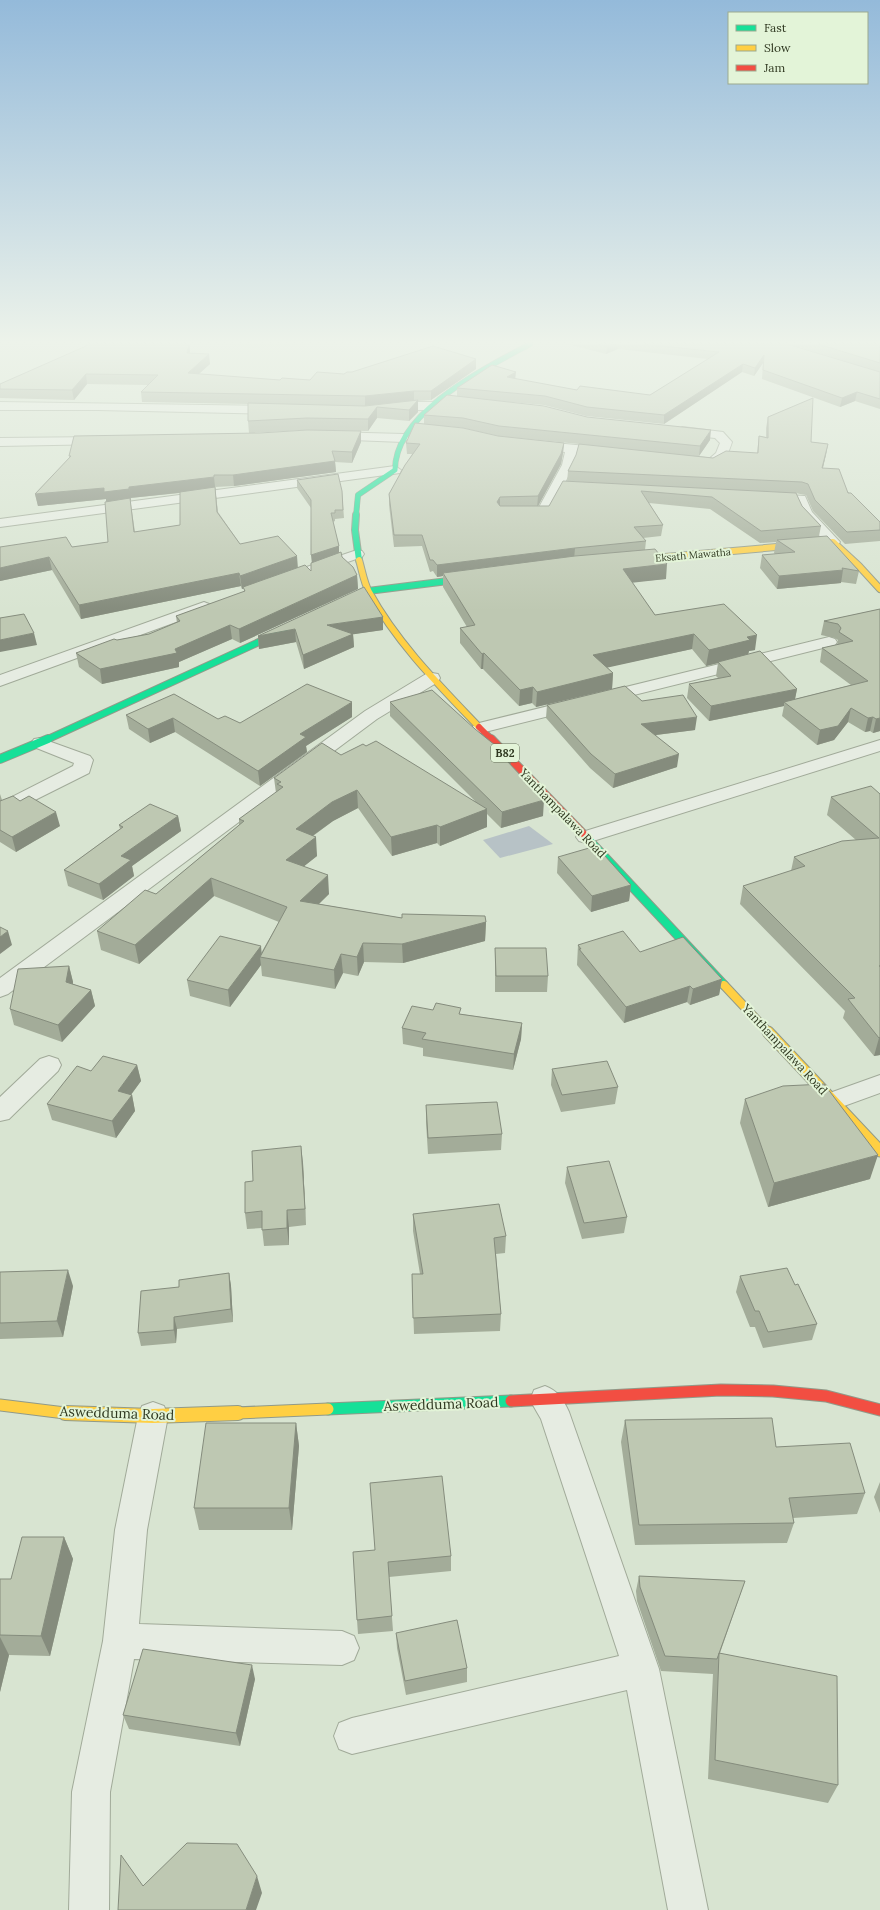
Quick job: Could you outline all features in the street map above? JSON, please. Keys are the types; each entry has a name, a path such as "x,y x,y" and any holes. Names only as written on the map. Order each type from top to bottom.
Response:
{"main road":[{"path":"395,470 397,451 407,433"},
{"name":"Yanthampalawa Road","path":"395,470 358,495 355,530 356,554 368,591 398,637 432,678 586,837 880,1151"},
{"path":"833,542 880,589"},
{"name":"Eksath Mawatha","path":"621,561 833,542"},
{"path":"339,605 368,591 482,577"},
{"path":"0,759 40,743 296,624"},
{"name":"Aswedduma Road","path":"0,1406 77,1414 152,1416 545,1400 746,1389 796,1391 859,1403 880,1410"}],"street":[{"path":"689,460 712,463 722,455 726,442 719,435 701,433"},
{"path":"316,436 404,438"},
{"path":"0,442 118,441"},
{"path":"520,443 619,453"},
{"path":"513,513 543,513 568,465 572,448"},
{"path":"0,523 395,470"},
{"path":"557,488 572,488"},
{"path":"754,497 800,499 806,513 833,542"},
{"path":"267,585 356,554"},
{"path":"0,681 215,604"},
{"path":"481,728 829,642"},
{"path":"0,989 370,715 432,678"},
{"path":"0,810 82,769 84,760 40,743"},
{"path":"586,837 880,745"},
{"path":"0,1112 49,1065"},
{"path":"834,1101 880,1084"},
{"path":"545,1400 554,1412 641,1669 688,1910"},
{"path":"89,1910 91,1792 120,1641 131,1530 152,1416"},
{"path":"120,1641 342,1648"},
{"path":"352,1736 641,1669"}],"shaded area":[{"path":"529,826 553,844 500,858 483,840"}],"building":[{"path":"360,433 352,452 332,451 335,461 233,475 214,475 214,477 129,487 129,489 104,492 104,488 35,494 71,456 69,456 74,436"},
{"path":"410,433 485,433 498,436 564,443 561,454 538,496 500,497 497,502 500,506 549,506 563,481 796,493 802,506 821,526 761,531 712,497 641,491 663,525 634,527 646,541 437,565 433,560 430,560 422,535 394,535 389,494 405,465 420,444 406,443"},
{"path":"571,433 709,433 700,446"},
{"path":"768,433 811,433 811,442 828,444 822,468 839,469 848,493 851,493 880,522 880,530 847,532 815,500 808,484 802,482 568,471 576,455 579,444 713,458 726,451 758,453 759,436 768,438"},
{"path":"338,474 342,491 343,510 335,510 335,513 331,513 339,546 311,555 311,500 297,480"},
{"path":"215,487 217,512 240,544 278,536 297,556 240,576 239,573 79,605 49,557 0,568 0,547 66,537 72,547 108,542 105,502 130,498 134,532 180,525 180,492"},
{"path":"827,536 859,571 842,568 843,570 779,576 762,555 795,552 777,540"},
{"path":"655,549 667,564 623,569 655,615 724,604 757,635 747,637 750,640 709,650 694,634 593,655 613,673 537,692 533,687 520,690 484,653 482,654 460,628 475,625 443,573 575,556"},
{"path":"341,552 342,557 353,567 357,575 239,629 230,625 175,649 177,653 100,669 76,653 114,639 117,640 149,634 180,621 176,616 245,591 243,587 305,565 311,571 311,563"},
{"path":"364,587 383,617 327,625 353,634 303,655 295,629 258,636"},
{"path":"880,609 880,718 868,718 851,708 838,726 820,730 784,702 868,681 822,648 853,641 839,632 841,628 838,624 824,621"},
{"path":"24,614 34,633 0,640 0,618"},
{"path":"760,651 797,689 711,706 689,684 731,676 718,662"},
{"path":"307,684 352,702 300,734 306,737 258,771 173,718 148,729 126,715 174,694 218,719 225,716 240,723"},
{"path":"625,686 642,701 683,695 697,717 641,724 679,754 615,774 591,754 547,705"},
{"path":"432,690 475,729 511,758 506,760 544,800 502,812 390,702"},
{"path":"376,741 487,809 440,827 437,825 391,837 357,790 332,802 296,829 316,837 286,860 328,875 300,901 402,918 402,914 485,916 486,922 402,944 363,943 357,957 341,954 334,970 260,957 287,907 211,878 135,945 97,931 145,890 156,894 244,821 239,819 283,787 277,784 281,782 274,778 322,743 341,755 363,744 366,746"},
{"path":"871,786 880,794 879,1038 848,999 855,998 743,886 805,866 794,857 842,841 879,838 831,797"},
{"path":"13,796 20,801 29,796 56,812 12,837 0,830 0,801"},
{"path":"150,804 178,816 121,856 131,860 99,884 64,870 123,827 119,825"},
{"path":"596,846 631,885 592,896 558,857"},
{"path":"0,927 8,931 0,937"},
{"path":"623,931 640,952 683,937 722,979 693,989 690,986 626,1007 579,949 581,949 578,945"},
{"path":"220,936 261,946 228,990 187,980"},
{"path":"495,948 546,948 548,976 496,976"},
{"path":"69,966 66,982 91,990 58,1025 10,1009 18,969"},
{"path":"436,1003 461,1008 459,1014 522,1023 514,1054 422,1039 426,1033 402,1028 412,1006 433,1010"},
{"path":"103,1056 137,1065 118,1091 132,1095 112,1121 47,1104 77,1066 91,1071"},
{"path":"607,1061 618,1087 562,1095 552,1069"},
{"path":"824,1084 878,1155 774,1183 745,1099 783,1086"},
{"path":"497,1102 502,1134 428,1138 426,1105"},
{"path":"301,1146 305,1209 287,1210 287,1228 262,1230 262,1211 245,1213 245,1182 253,1181 252,1151"},
{"path":"609,1161 627,1217 584,1223 567,1167"},
{"path":"499,1204 506,1236 494,1238 501,1314 413,1318 412,1274 423,1274 413,1214"},
{"path":"787,1268 795,1285 798,1284 817,1324 768,1332 759,1311 755,1311 740,1276"},
{"path":"68,1270 57,1321 0,1323 0,1272"},
{"path":"229,1273 231,1309 174,1317 174,1330 138,1333 141,1291 179,1287 179,1280"},
{"path":"772,1418 776,1447 850,1443 865,1493 789,1498 794,1523 639,1525 625,1420"},
{"path":"206,1423 296,1423 289,1508 194,1508"},
{"path":"442,1476 451,1556 388,1562 392,1616 357,1620 353,1552 375,1550 370,1483"},
{"path":"22,1537 64,1537 41,1636 0,1635 0,1579 11,1579"},
{"path":"639,1576 745,1581 717,1659 665,1656 640,1587"},
{"path":"457,1620 467,1668 405,1681 396,1633"},
{"path":"143,1649 252,1665 236,1733 123,1715"},
{"path":"719,1653 837,1676 838,1785 715,1760"},
{"path":"187,1843 237,1844 257,1876 246,1910 118,1910 121,1855 143,1886"}],"traffic: fast":[{"path":"359,560 355,530 358,495 395,470 397,451 407,433"},
{"path":"349,600 368,591 472,578"},
{"path":"0,759 40,743 285,630"},
{"path":"585,836 724,985"},
{"path":"328,1409 511,1401"}],"traffic: slow":[{"path":"631,560 833,542 859,566 880,589"},
{"path":"359,560 368,591 398,637 432,678 479,727"},
{"path":"724,985 880,1151"},
{"path":"0,1405 77,1414 153,1416 328,1409"}],"traffic: jam":[{"path":"479,727 585,836"},
{"path":"511,1401 721,1390 747,1390 826,1396 880,1410"}]}
